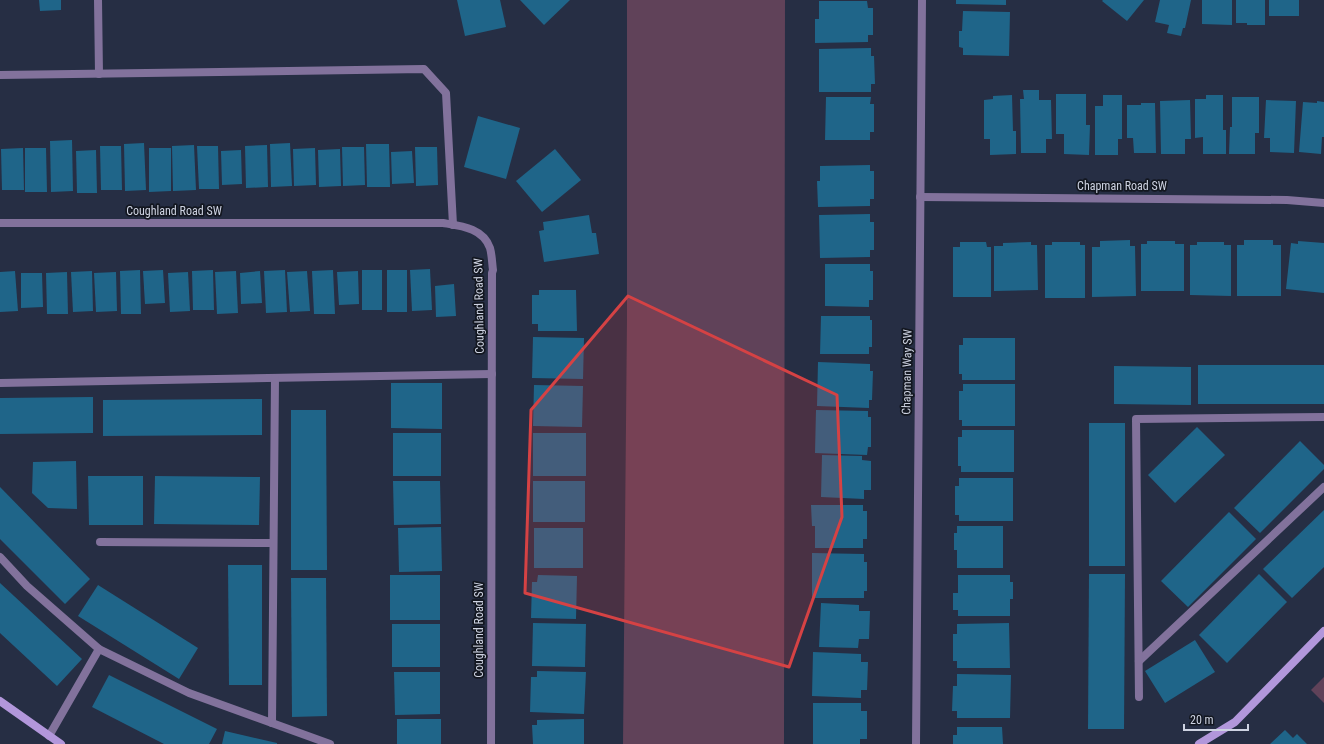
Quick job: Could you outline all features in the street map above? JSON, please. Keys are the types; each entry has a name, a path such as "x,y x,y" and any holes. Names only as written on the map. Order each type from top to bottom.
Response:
{"street":[{"path":"98,0 99,74"},
{"name":"Chapman Way SW","path":"916,744 922,0"},
{"path":"0,75 424,69 446,93 453,224"},
{"name":"Chapman Road SW","path":"920,197 1287,200 1324,203"},
{"name":"Coughland Road SW","path":"0,223 443,223 466,226 482,235 490,248 493,270 491,744"},
{"path":"0,383 492,374"},
{"path":"272,723 275,378"},
{"path":"1139,697 1136,419 1324,417"},
{"path":"1139,661 1324,487"},
{"path":"100,542 274,543"},
{"path":"0,557 27,586 99,649 189,693 330,744"},
{"path":"1199,744 1235,722 1324,631"},
{"path":"49,736 99,649"},
{"path":"0,701 61,744"}],"highlighted area":[{"path":"628,296 837,395 842,517 789,667 525,593 531,410"}],"shaded area":[{"path":"627,0 785,0 784,744 623,744 627,319"},
{"path":"1324,677 1324,703 1311,690"}],"building":[{"path":"39,0 61,0 61,10 40,11"},
{"path":"457,0 500,0 506,27 465,36"},
{"path":"520,0 570,0 544,25"},
{"path":"956,0 1006,0 1006,5 956,4"},
{"path":"1144,0 1127,21 1102,1"},
{"path":"1160,0 1191,0 1185,28 1183,28 1181,36 1167,33 1169,25 1155,22"},
{"path":"1202,0 1232,0 1232,25 1202,24"},
{"path":"1236,0 1265,0 1265,25 1247,25 1247,23 1236,23"},
{"path":"1269,0 1299,0 1299,16 1269,16"},
{"path":"819,1 867,1 868,8 873,8 873,35 868,35 868,42 815,43 815,19 819,19"},
{"path":"963,11 1010,12 1009,56 963,55 963,48 959,47 959,31 962,31"},
{"path":"871,48 871,56 874,56 875,84 871,84 871,92 819,92 819,49"},
{"path":"1023,90 1039,90 1039,100 1051,100 1052,139 1046,139 1046,153 1021,153 1020,99 1024,99"},
{"path":"1056,94 1086,94 1086,125 1090,125 1089,155 1064,154 1064,134 1056,134"},
{"path":"1012,95 1013,131 1016,131 1016,154 990,155 990,139 984,139 984,100 993,99 993,96"},
{"path":"1103,95 1122,95 1122,139 1118,139 1118,155 1095,155 1095,106 1103,106"},
{"path":"1206,95 1223,95 1223,130 1226,130 1226,154 1203,154 1203,137 1195,138 1195,99 1206,99"},
{"path":"826,97 871,97 870,104 874,104 874,132 870,132 870,140 825,140"},
{"path":"1232,97 1259,97 1259,133 1255,133 1255,154 1229,154 1230,127 1232,127"},
{"path":"1190,100 1191,139 1185,139 1185,154 1161,154 1160,101"},
{"path":"1266,100 1296,101 1294,153 1270,152 1270,138 1264,138"},
{"path":"1317,101 1324,102 1324,137 1322,137 1321,154 1299,152 1303,102 1317,103"},
{"path":"1141,103 1155,103 1156,153 1134,153 1133,138 1127,138 1127,105 1141,105"},
{"path":"478,116 520,128 506,179 464,167"},
{"path":"72,140 73,191 51,192 50,141"},
{"path":"144,143 146,190 125,191 124,144"},
{"path":"290,143 292,186 271,187 270,144"},
{"path":"366,144 389,144 390,187 367,187"},
{"path":"194,145 196,190 173,191 172,146"},
{"path":"267,145 268,187 246,188 245,146"},
{"path":"100,146 121,146 122,190 101,190"},
{"path":"197,146 218,146 219,189 199,189"},
{"path":"342,147 364,147 365,185 343,186"},
{"path":"415,147 437,147 438,185 416,186"},
{"path":"23,148 24,190 2,190 1,149"},
{"path":"25,148 46,148 47,192 25,192"},
{"path":"149,148 171,148 171,191 149,192"},
{"path":"315,148 316,185 294,186 293,149"},
{"path":"340,149 341,186 319,187 318,150"},
{"path":"555,149 581,180 542,212 516,181"},
{"path":"96,150 97,193 77,193 76,151"},
{"path":"241,150 242,184 222,185 221,151"},
{"path":"412,151 414,183 392,184 391,152"},
{"path":"870,165 870,171 874,171 874,199 870,199 870,206 818,207 817,181 820,181 820,166"},
{"path":"870,214 870,222 874,222 874,250 870,250 870,257 820,258 819,215"},
{"path":"589,215 592,233 596,233 599,254 544,262 539,231 544,230 543,222"},
{"path":"1130,240 1130,246 1135,246 1136,296 1092,297 1092,247 1100,247 1100,241"},
{"path":"1244,240 1273,240 1273,245 1281,245 1281,296 1237,296 1237,245 1244,245"},
{"path":"1147,241 1175,241 1175,244 1184,244 1184,291 1141,291 1141,244 1147,244"},
{"path":"1298,241 1324,243 1324,293 1286,289 1291,243 1298,244"},
{"path":"960,242 986,242 987,247 991,247 991,297 953,297 953,247 960,247"},
{"path":"1031,242 1031,245 1037,245 1038,290 994,291 994,246 1003,246 1003,243"},
{"path":"1052,242 1080,242 1080,245 1085,245 1085,298 1045,298 1045,245 1052,245"},
{"path":"1197,242 1224,242 1224,245 1231,245 1231,296 1190,295 1190,245 1197,245"},
{"path":"825,264 870,264 870,271 873,271 873,300 869,300 869,307 825,306"},
{"path":"430,269 432,310 412,311 410,270"},
{"path":"140,270 141,314 121,314 120,271"},
{"path":"163,270 165,303 145,304 143,271"},
{"path":"213,270 214,310 193,310 192,271"},
{"path":"285,270 287,312 266,313 264,271"},
{"path":"333,270 335,314 314,314 312,271"},
{"path":"362,270 382,270 382,310 362,310"},
{"path":"387,270 407,270 407,312 387,312"},
{"path":"15,271 18,311 0,312 0,272"},
{"path":"92,271 93,311 73,312 71,272"},
{"path":"236,271 238,313 217,314 215,272"},
{"path":"260,271 262,303 241,304 240,273"},
{"path":"307,271 310,311 290,312 287,272"},
{"path":"358,271 359,304 339,305 337,272"},
{"path":"67,272 68,314 47,314 46,273"},
{"path":"116,272 117,311 96,312 94,273"},
{"path":"188,272 190,311 170,312 168,273"},
{"path":"21,273 42,273 43,307 21,308"},
{"path":"454,284 456,316 436,317 435,286"},
{"path":"539,290 576,290 577,331 538,331 538,324 532,324 532,295 539,295"},
{"path":"821,316 870,316 870,320 872,320 872,347 869,347 869,354 820,354"},
{"path":"533,337 584,338 583,379 532,378"},
{"path":"963,338 1015,338 1015,380 962,380 962,374 959,374 959,345 963,345"},
{"path":"818,362 870,364 870,371 873,371 872,400 869,400 869,408 817,406"},
{"path":"1198,365 1324,365 1324,404 1198,404"},
{"path":"1114,366 1191,367 1191,405 1114,404"},
{"path":"391,383 442,383 442,429 391,428"},
{"path":"963,384 1015,384 1015,426 962,426 962,420 959,420 959,391 963,391"},
{"path":"534,385 583,386 582,427 533,426"},
{"path":"93,397 93,433 0,434 0,398"},
{"path":"262,399 262,435 103,436 103,400"},
{"path":"291,410 326,410 327,570 291,570"},
{"path":"816,410 868,411 868,417 871,417 871,447 868,447 867,455 815,453"},
{"path":"1089,423 1125,423 1125,566 1089,566"},
{"path":"1197,427 1225,455 1175,503 1148,475"},
{"path":"962,430 1014,430 1014,472 961,472 961,466 958,466 958,437 962,437"},
{"path":"393,433 441,433 441,476 393,476"},
{"path":"533,433 586,433 586,476 533,476"},
{"path":"1300,441 1324,465 1324,469 1260,533 1234,508"},
{"path":"822,455 862,456 862,460 871,461 871,490 864,490 864,499 821,497"},
{"path":"76,461 77,509 48,508 32,493 33,462"},
{"path":"88,476 143,476 143,525 89,525"},
{"path":"155,476 260,477 259,525 154,524"},
{"path":"959,478 1013,478 1013,521 959,521 959,515 955,515 955,486 959,486"},
{"path":"393,481 440,481 441,524 394,525"},
{"path":"533,481 585,481 585,522 533,522"},
{"path":"0,487 90,579 65,604 0,539"},
{"path":"811,505 863,505 863,511 867,511 867,539 863,539 863,548 815,548 815,526 812,526"},
{"path":"1324,510 1324,567 1292,598 1263,569"},
{"path":"1229,512 1256,539 1188,607 1161,581"},
{"path":"957,526 1003,526 1003,568 957,568 957,550 954,550 954,533 957,533"},
{"path":"441,527 442,571 399,572 398,528"},
{"path":"534,528 583,528 583,568 534,568"},
{"path":"812,553 864,554 864,562 867,562 867,591 864,591 864,598 812,598"},
{"path":"228,565 262,565 262,685 229,685"},
{"path":"1089,574 1125,574 1124,729 1088,729"},
{"path":"1259,574 1287,602 1227,663 1199,635"},
{"path":"390,575 440,575 440,620 390,620"},
{"path":"538,575 577,576 576,619 531,618 532,582 537,582"},
{"path":"958,575 1010,575 1010,582 1013,582 1013,599 1010,599 1010,616 958,616 958,610 953,610 953,593 958,593"},
{"path":"291,578 326,578 327,716 292,717"},
{"path":"0,583 82,659 57,686 0,633"},
{"path":"98,585 198,648 179,679 78,616"},
{"path":"821,603 859,605 859,611 870,611 869,639 859,639 858,648 819,647"},
{"path":"533,623 586,624 585,667 532,666"},
{"path":"1009,623 1010,668 957,668 957,661 953,661 953,634 957,634 957,624"},
{"path":"392,624 440,624 440,667 392,667"},
{"path":"1195,640 1215,672 1165,703 1145,671"},
{"path":"813,652 861,654 861,662 868,662 867,690 861,690 861,698 812,696"},
{"path":"537,671 586,672 584,714 530,712 531,677 537,677"},
{"path":"394,672 440,672 440,714 395,715"},
{"path":"957,674 1011,675 1010,718 957,718 957,711 952,711 953,686 957,686"},
{"path":"109,675 217,729 209,744 164,744 92,707"},
{"path":"813,703 861,703 861,711 867,711 867,739 860,739 860,744 813,744"},
{"path":"397,719 441,719 441,744 397,744"},
{"path":"584,719 584,744 533,744 532,725 537,725 537,720"},
{"path":"957,727 1002,727 1003,744 953,744 953,735 957,735"},
{"path":"1285,730 1293,738 1297,734 1307,744 1270,744"},
{"path":"225,731 277,743 277,744 222,744"}]}
